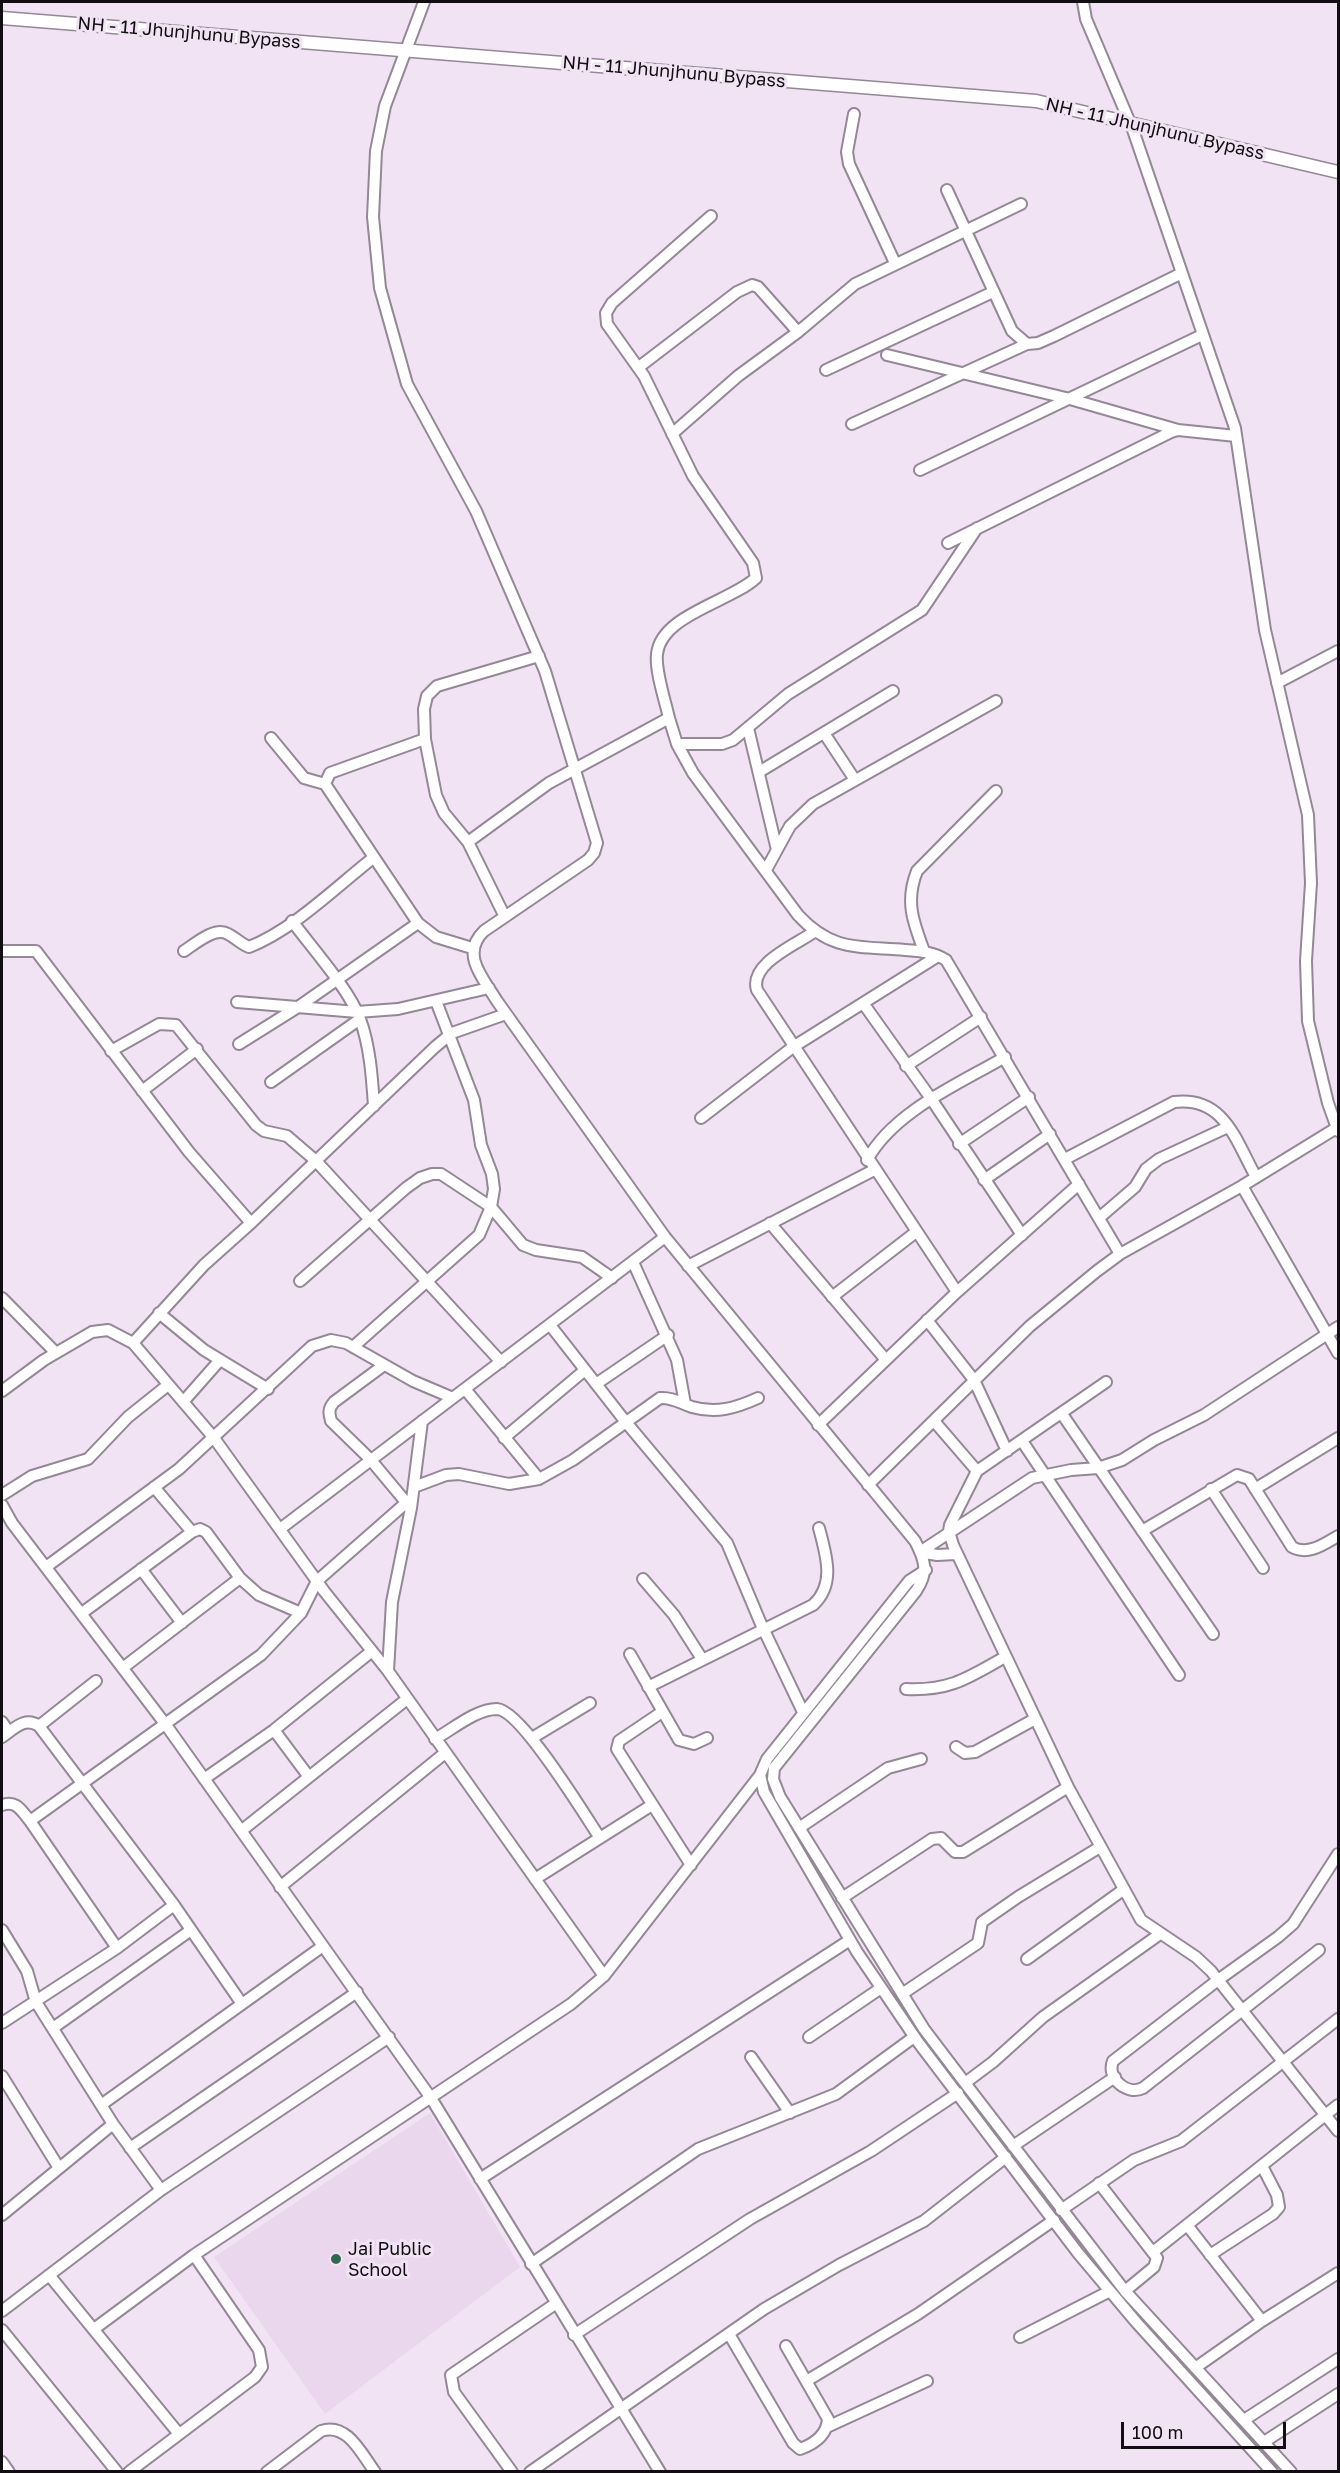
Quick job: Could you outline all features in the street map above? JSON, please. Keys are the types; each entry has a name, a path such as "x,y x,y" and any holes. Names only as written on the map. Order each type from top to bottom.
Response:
{"street":[{"path":"424,2 385,106 376,151 373,217 380,288 407,384 476,511 538,657 572,769 595,830 597,843 594,853 504,915 476,939 472,948 478,970 506,1014 665,1237 915,1541 920,1552 926,1570 916,1591 774,1768 777,1791 924,2029 964,2083 1125,2291 1291,2472"},
{"path":"868,1485 1030,1326 1120,1254 1242,1186 1338,1128 1315,1056 1308,1021 1306,961 1311,884 1308,815 1265,630 1236,436 1130,123 1086,19 1083,2"},
{"name":"NH - 11 Jhunjhunu Bypass","path":"2,18 1036,101 1338,172"},
{"path":"854,114 847,152 849,164 895,263"},
{"path":"947,190 1012,331 1027,344"},
{"path":"672,434 738,376 798,332 855,284 1021,204"},
{"path":"711,216 612,303 606,313 607,324 639,368 693,476 757,572 756,578 746,587 674,625 659,644 657,666 677,744 693,773 814,932 835,943 924,951 938,956 957,976 1120,1254"},
{"path":"852,424 1027,344 1038,343 1054,336 1180,274"},
{"path":"639,368 737,292 752,285 758,287 798,332"},
{"path":"826,370 993,292"},
{"path":"920,470 1202,335"},
{"path":"887,355 1070,399 1178,430 1236,436"},
{"path":"948,543 1178,430"},
{"path":"677,744 722,744 733,740 788,694 922,610 977,528"},
{"path":"1277,683 1338,651"},
{"path":"504,915 468,842 440,806 425,739 424,709 427,696 437,686 538,657"},
{"path":"759,772 893,691"},
{"path":"766,870 801,814 855,780 996,700"},
{"path":"468,842 524,800 572,769 669,718"},
{"path":"748,728 777,850"},
{"path":"824,733 855,780"},
{"path":"271,738 304,778 324,784 418,923 436,937 472,948"},
{"path":"324,784 330,772 425,739"},
{"path":"924,951 909,908 910,887 917,871 996,791"},
{"path":"184,951 210,934 226,932 242,945 249,947 292,921 373,858"},
{"path":"292,921 336,980 358,1016 370,1064 374,1106"},
{"path":"239,1044 298,1007 418,923"},
{"path":"814,932 760,968 754,982 757,990 957,1292"},
{"path":"2,951 36,951 189,1152 251,1223"},
{"path":"701,1118 793,1047 938,956"},
{"path":"237,1002 298,1007 358,1016 489,988"},
{"path":"353,1347 479,1235 491,1207 494,1189 492,1174 481,1145 474,1100 436,1001"},
{"path":"863,1003 932,1100 959,1144 1022,1235"},
{"path":"133,1343 204,1264 251,1223 449,1035 506,1014"},
{"path":"271,1082 358,1016"},
{"path":"906,1066 981,1017"},
{"path":"111,1051 159,1024 168,1023 183,1031 256,1125 264,1131 286,1136 316,1161 429,1281 501,1362"},
{"path":"142,1091 197,1049"},
{"path":"688,1266 770,1223 871,1165 885,1136 932,1100 1005,1057"},
{"path":"959,1144 1029,1097"},
{"path":"1065,1158 1174,1102 1191,1100 1207,1104 1228,1127 1256,1177"},
{"path":"1099,1218 1135,1187 1146,1169 1159,1159 1228,1127"},
{"path":"984,1180 1050,1134"},
{"path":"300,1281 406,1188 432,1174 441,1174 491,1207 523,1245 536,1250 582,1257 612,1278"},
{"path":"818,1425 957,1292 1079,1184"},
{"path":"1242,1186 1338,1353"},
{"path":"770,1223 886,1360"},
{"path":"832,1297 916,1232"},
{"path":"280,1529 665,1237"},
{"path":"633,1262 668,1335 677,1360 685,1404"},
{"path":"2,1298 57,1353"},
{"path":"159,1313 220,1360 268,1389"},
{"path":"927,1320 974,1380 1007,1451"},
{"path":"550,1325 727,1543 763,1629 803,1712"},
{"path":"920,1552 1004,1494 1043,1474 1098,1468 1122,1460 1154,1440 1204,1415 1338,1327"},
{"path":"2,1391 92,1332 108,1330 133,1343 214,1438 317,1581 388,1671 604,1976"},
{"path":"596,1384 668,1335"},
{"path":"46,1567 154,1487 214,1438 312,1346 322,1341 346,1342 384,1365 453,1398"},
{"path":"183,1401 220,1360"},
{"path":"384,1365 330,1407 331,1421 370,1459 409,1505"},
{"path":"504,1438 585,1370"},
{"path":"1106,1382 977,1471 949,1532 956,1554 1068,1787 1141,1920 1197,1957 1218,1980 1338,2131"},
{"path":"2,1495 32,1476 88,1459 128,1417 168,1385"},
{"path":"465,1389 539,1479"},
{"path":"414,1487 446,1474 459,1474 509,1484 539,1479 573,1460 660,1398 669,1397 712,1411 729,1409 758,1398"},
{"path":"1062,1414 1213,1634"},
{"path":"388,1671 392,1602 414,1487 422,1421"},
{"path":"934,1421 977,1471"},
{"path":"1255,1489 1338,1438"},
{"path":"1022,1441 1179,1675"},
{"path":"1142,1532 1237,1475 1249,1479 1292,1547 1299,1551 1307,1551 1338,1536"},
{"path":"154,1487 192,1532"},
{"path":"1211,1489 1263,1568"},
{"path":"2,1505 12,1523 166,1725 431,2098 555,2304 660,2472"},
{"path":"30,1821 261,1655 301,1613 317,1581 409,1505"},
{"path":"648,1687 813,1605 822,1597 828,1572 819,1528"},
{"path":"82,1612 192,1532 200,1529 206,1532 240,1578 259,1595 301,1613"},
{"path":"920,1552 937,1555 956,1554"},
{"path":"141,1569 182,1623"},
{"path":"94,2329 194,2254 571,2004 604,1976 760,1775 767,1759 803,1712 909,1581 926,1570"},
{"path":"124,1668 240,1578"},
{"path":"643,1578 674,1615 702,1659"},
{"path":"204,1779 274,1730 372,1651"},
{"path":"630,1654 679,1740 694,1744 707,1738"},
{"path":"906,1689 945,1688 1005,1657"},
{"path":"39,1726 96,1681"},
{"path":"241,1832 407,1698"},
{"path":"532,1738 590,1703"},
{"path":"435,1739 483,1712 499,1709 511,1715 532,1738 600,1838"},
{"path":"662,1712 619,1741 617,1749 691,1865"},
{"path":"956,1747 965,1753 975,1752 1035,1719"},
{"path":"2,1722 5,1734 25,1721 32,1721 39,1726 174,1905 242,2004"},
{"path":"274,1730 309,1777"},
{"path":"280,1887 445,1753"},
{"path":"799,1828 888,1768 921,1759"},
{"path":"760,1775 761,1785 771,1807 850,1940 914,2037 1110,2291 1272,2472"},
{"path":"842,1898 932,1839 941,1838 955,1852 963,1852 1068,1787"},
{"path":"2,1805 9,1803 17,1805 30,1821 117,1948"},
{"path":"535,1879 652,1805"},
{"path":"902,1994 978,1943 982,1922 1004,1905 1100,1847"},
{"path":"1319,1950 1143,2088 1132,2091 1124,2088 1115,2077 1111,2070 1113,2061 1293,1924 1338,1854"},
{"path":"1027,1959 1123,1890"},
{"path":"2,2023 117,1948 174,1905"},
{"path":"2,1930 27,1971 36,2002 113,2124 162,2190"},
{"path":"53,2028 191,1930"},
{"path":"964,2083 993,2062 1043,2017 1160,1934"},
{"path":"480,2179 850,1940"},
{"path":"101,2105 323,1946"},
{"path":"809,2037 881,1988"},
{"path":"130,2148 357,1992"},
{"path":"1061,2210 1134,2160 1181,2141 1338,2019"},
{"path":"2,2311 162,2190 389,2037"},
{"path":"531,2264 698,2149 836,2094 914,2037"},
{"path":"751,2057 790,2113"},
{"path":"2,2076 59,2168"},
{"path":"1012,2146 1115,2077"},
{"path":"574,2335 750,2219 871,2151 958,2094"},
{"path":"1153,2252 1338,2106"},
{"path":"2,2215 113,2124"},
{"path":"530,2472 621,2407 810,2282 924,2221 1006,2157"},
{"path":"1210,2254 1273,2214 1279,2207 1277,2194 1262,2166"},
{"path":"1099,2183 1157,2258 1154,2267 1125,2291"},
{"path":"808,2380 918,2314 1054,2220"},
{"path":"1187,2225 1262,2321"},
{"path":"129,2472 255,2378 262,2367 259,2350 194,2254"},
{"path":"1195,2368 1338,2272"},
{"path":"50,2275 179,2434"},
{"path":"1020,2337 1110,2291"},
{"path":"512,2472 454,2392 451,2375 555,2304"},
{"path":"2,2330 117,2472"},
{"path":"729,2334 797,2448 812,2444 821,2437 827,2427 828,2419 808,2380 786,2346"},
{"path":"1244,2420 1338,2359"},
{"path":"827,2427 927,2381"},
{"path":"1264,2442 1338,2394"},
{"path":"267,2472 321,2431 331,2427 348,2436 373,2471"},
{"path":"2,2463 9,2472"}],"shaded area":[{"path":"430,2113 520,2267 325,2414 214,2257"}],"place":[{"name":"Jai Public School","path":"336,2259"}]}
